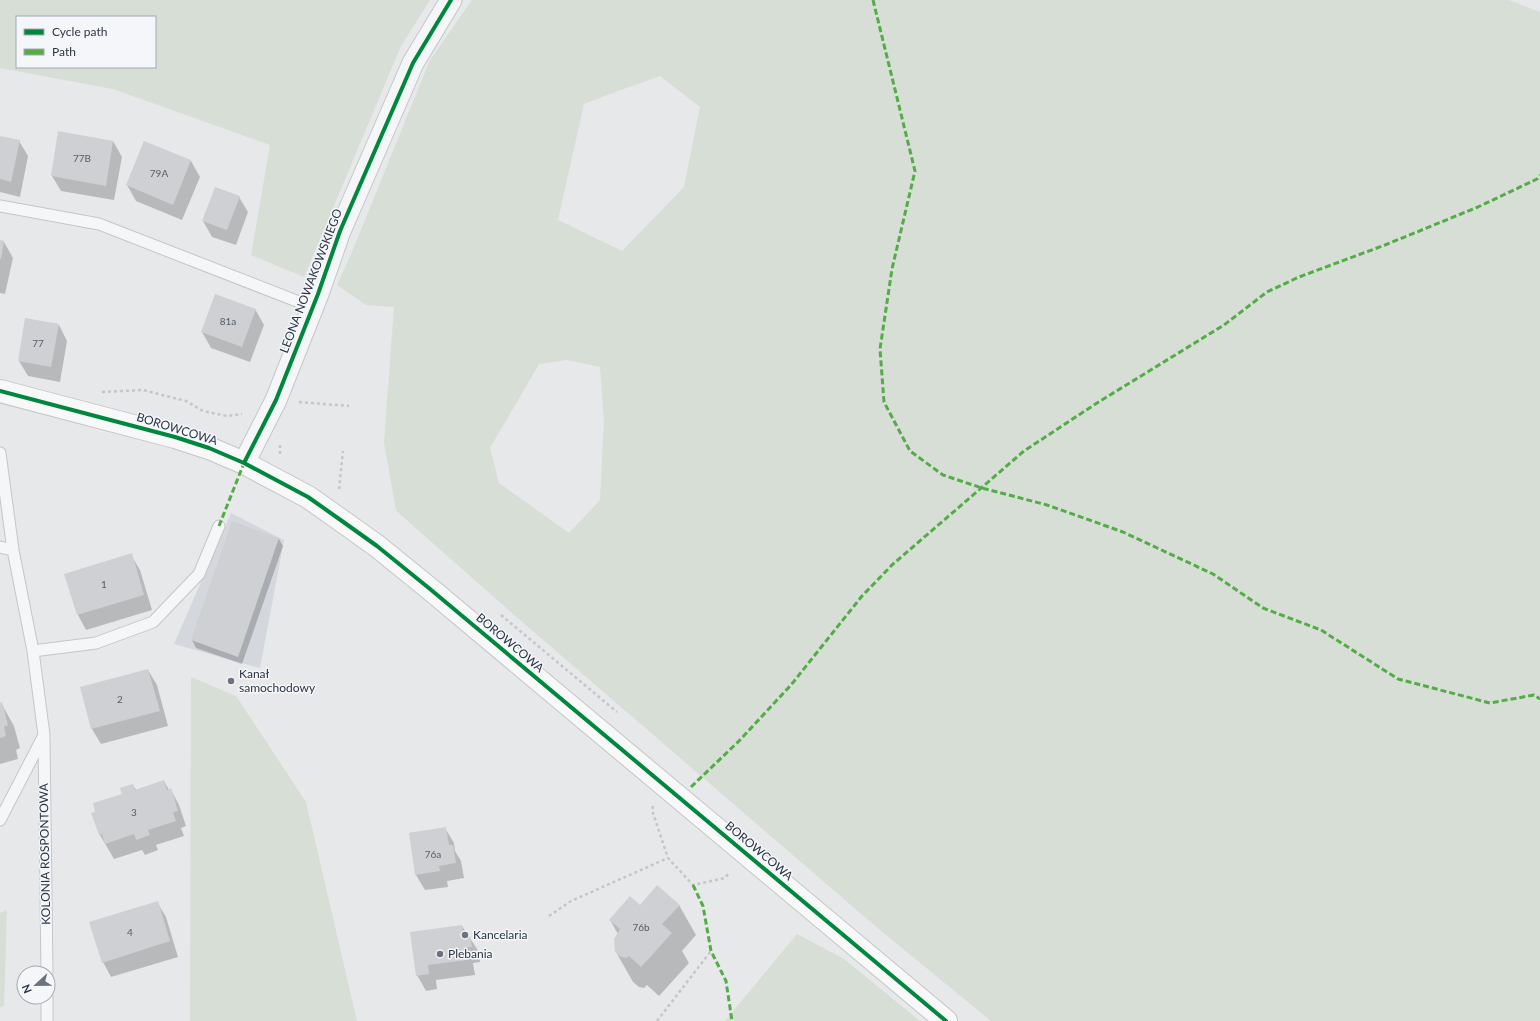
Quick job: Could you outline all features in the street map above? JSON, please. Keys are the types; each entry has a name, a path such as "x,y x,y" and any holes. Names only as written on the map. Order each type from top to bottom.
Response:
{"street":[{"name":"LEONA NOWAKOWSKIEGO","path":"244,463 276,400 318,294 340,231 413,64 451,0"},
{"name":"BOROWCOWA","path":"0,391 175,437 209,448 244,463 308,497 377,546 946,1021"}],"lane":[{"path":"0,206 99,224 312,307"},
{"name":"KOLONIA ROSPONTOWA","path":"0,453 13,550 33,651 44,735 47,965"},
{"path":"33,651 96,643 153,622 199,574 219,526"},
{"path":"0,547 13,550"},
{"name":"KOLONIA ROSPONTOWA","path":"0,820 44,735"},
{"path":"47,1005 47,1021"}],"path":[{"path":"98,392 144,390 186,401 203,412 228,416 245,414"},
{"path":"338,490 343,451"},
{"path":"654,804 652,810 668,858 693,885 725,878 732,870"},
{"path":"549,916 571,902 668,858"},
{"path":"657,1021 711,951"}],"shaded area":[{"path":"0,0 430,0 401,46 304,277 251,255 270,145 113,89 0,68"},
{"path":"472,0 1509,0 1540,12 1540,1021 991,1021 874,925 520,620 396,510 384,443 394,307 366,305 337,285 352,252 430,60","holes":["660,76 700,107 684,187 622,251 558,220 584,104","567,360 600,367 604,420 600,500 569,533 499,483 490,448 539,364"]},
{"path":"231,513 284,540 260,668 174,644"},
{"path":"191,677 236,696 306,802 357,1021 190,1021"},
{"path":"7,910 4,1006 0,1007 0,913"},
{"path":"797,934 844,959 920,1021 725,1021"}],"building":[{"path":"58,131 113,141 106,186 51,176"},
{"path":"0,136 20,140 11,182 0,179"},
{"path":"144,141 191,160 173,205 126,185"},
{"path":"215,187 240,196 227,230 202,221"},
{"path":"0,240 4,241 1,259 0,259"},
{"path":"215,294 256,309 242,347 201,332"},
{"path":"25,318 59,324 51,367 18,361"},
{"path":"232,521 279,538 238,657 191,640"},
{"path":"132,553 144,595 77,615 64,574"},
{"path":"148,669 160,711 91,729 80,687"},
{"path":"2,702 8,725 4,727 6,736 0,738 0,703"},
{"path":"164,780 167,790 171,788 178,811 173,812 176,821 148,830 150,835 136,840 134,834 105,844 102,834 99,835 91,813 95,812 93,803 122,794 120,788 133,784 135,790"},
{"path":"446,827 449,845 453,845 456,863 439,866 440,871 415,875 409,833"},
{"path":"657,885 680,905 662,924 672,933 641,967 629,956 626,958 621,957 615,952 614,939 620,929 609,920 630,896 640,905"},
{"path":"158,901 170,941 102,963 89,922"},
{"name":"Plebania","path":"462,925 464,937 470,936 472,947 465,948 467,960 428,965 429,974 416,976 410,932"}],"marked path":[{"path":"873,0 915,171 892,269 880,349 884,402 910,451 943,475 982,488 1047,505 1123,532 1213,574 1263,608 1321,630 1398,679 1490,703 1534,695 1540,699"},
{"path":"691,787 739,741 791,685 862,596 892,565 1024,451 1097,403 1224,325 1267,292 1299,277 1385,245 1478,207 1537,179 1540,175"},
{"path":"219,526 244,463"},
{"path":"693,885 703,906 711,951 726,981 732,1021"}],"cycle path":[{"path":"244,463 276,400 318,294 340,231 413,63 451,0"},
{"path":"0,391 175,437 209,448 244,463 308,497 377,546 430,589 946,1021"}],"place":[{"name":"Kanał samochodowy","path":"231,681"},
{"name":"Kancelaria","path":"465,935"},
{"name":"Plebania","path":"440,954"}]}
